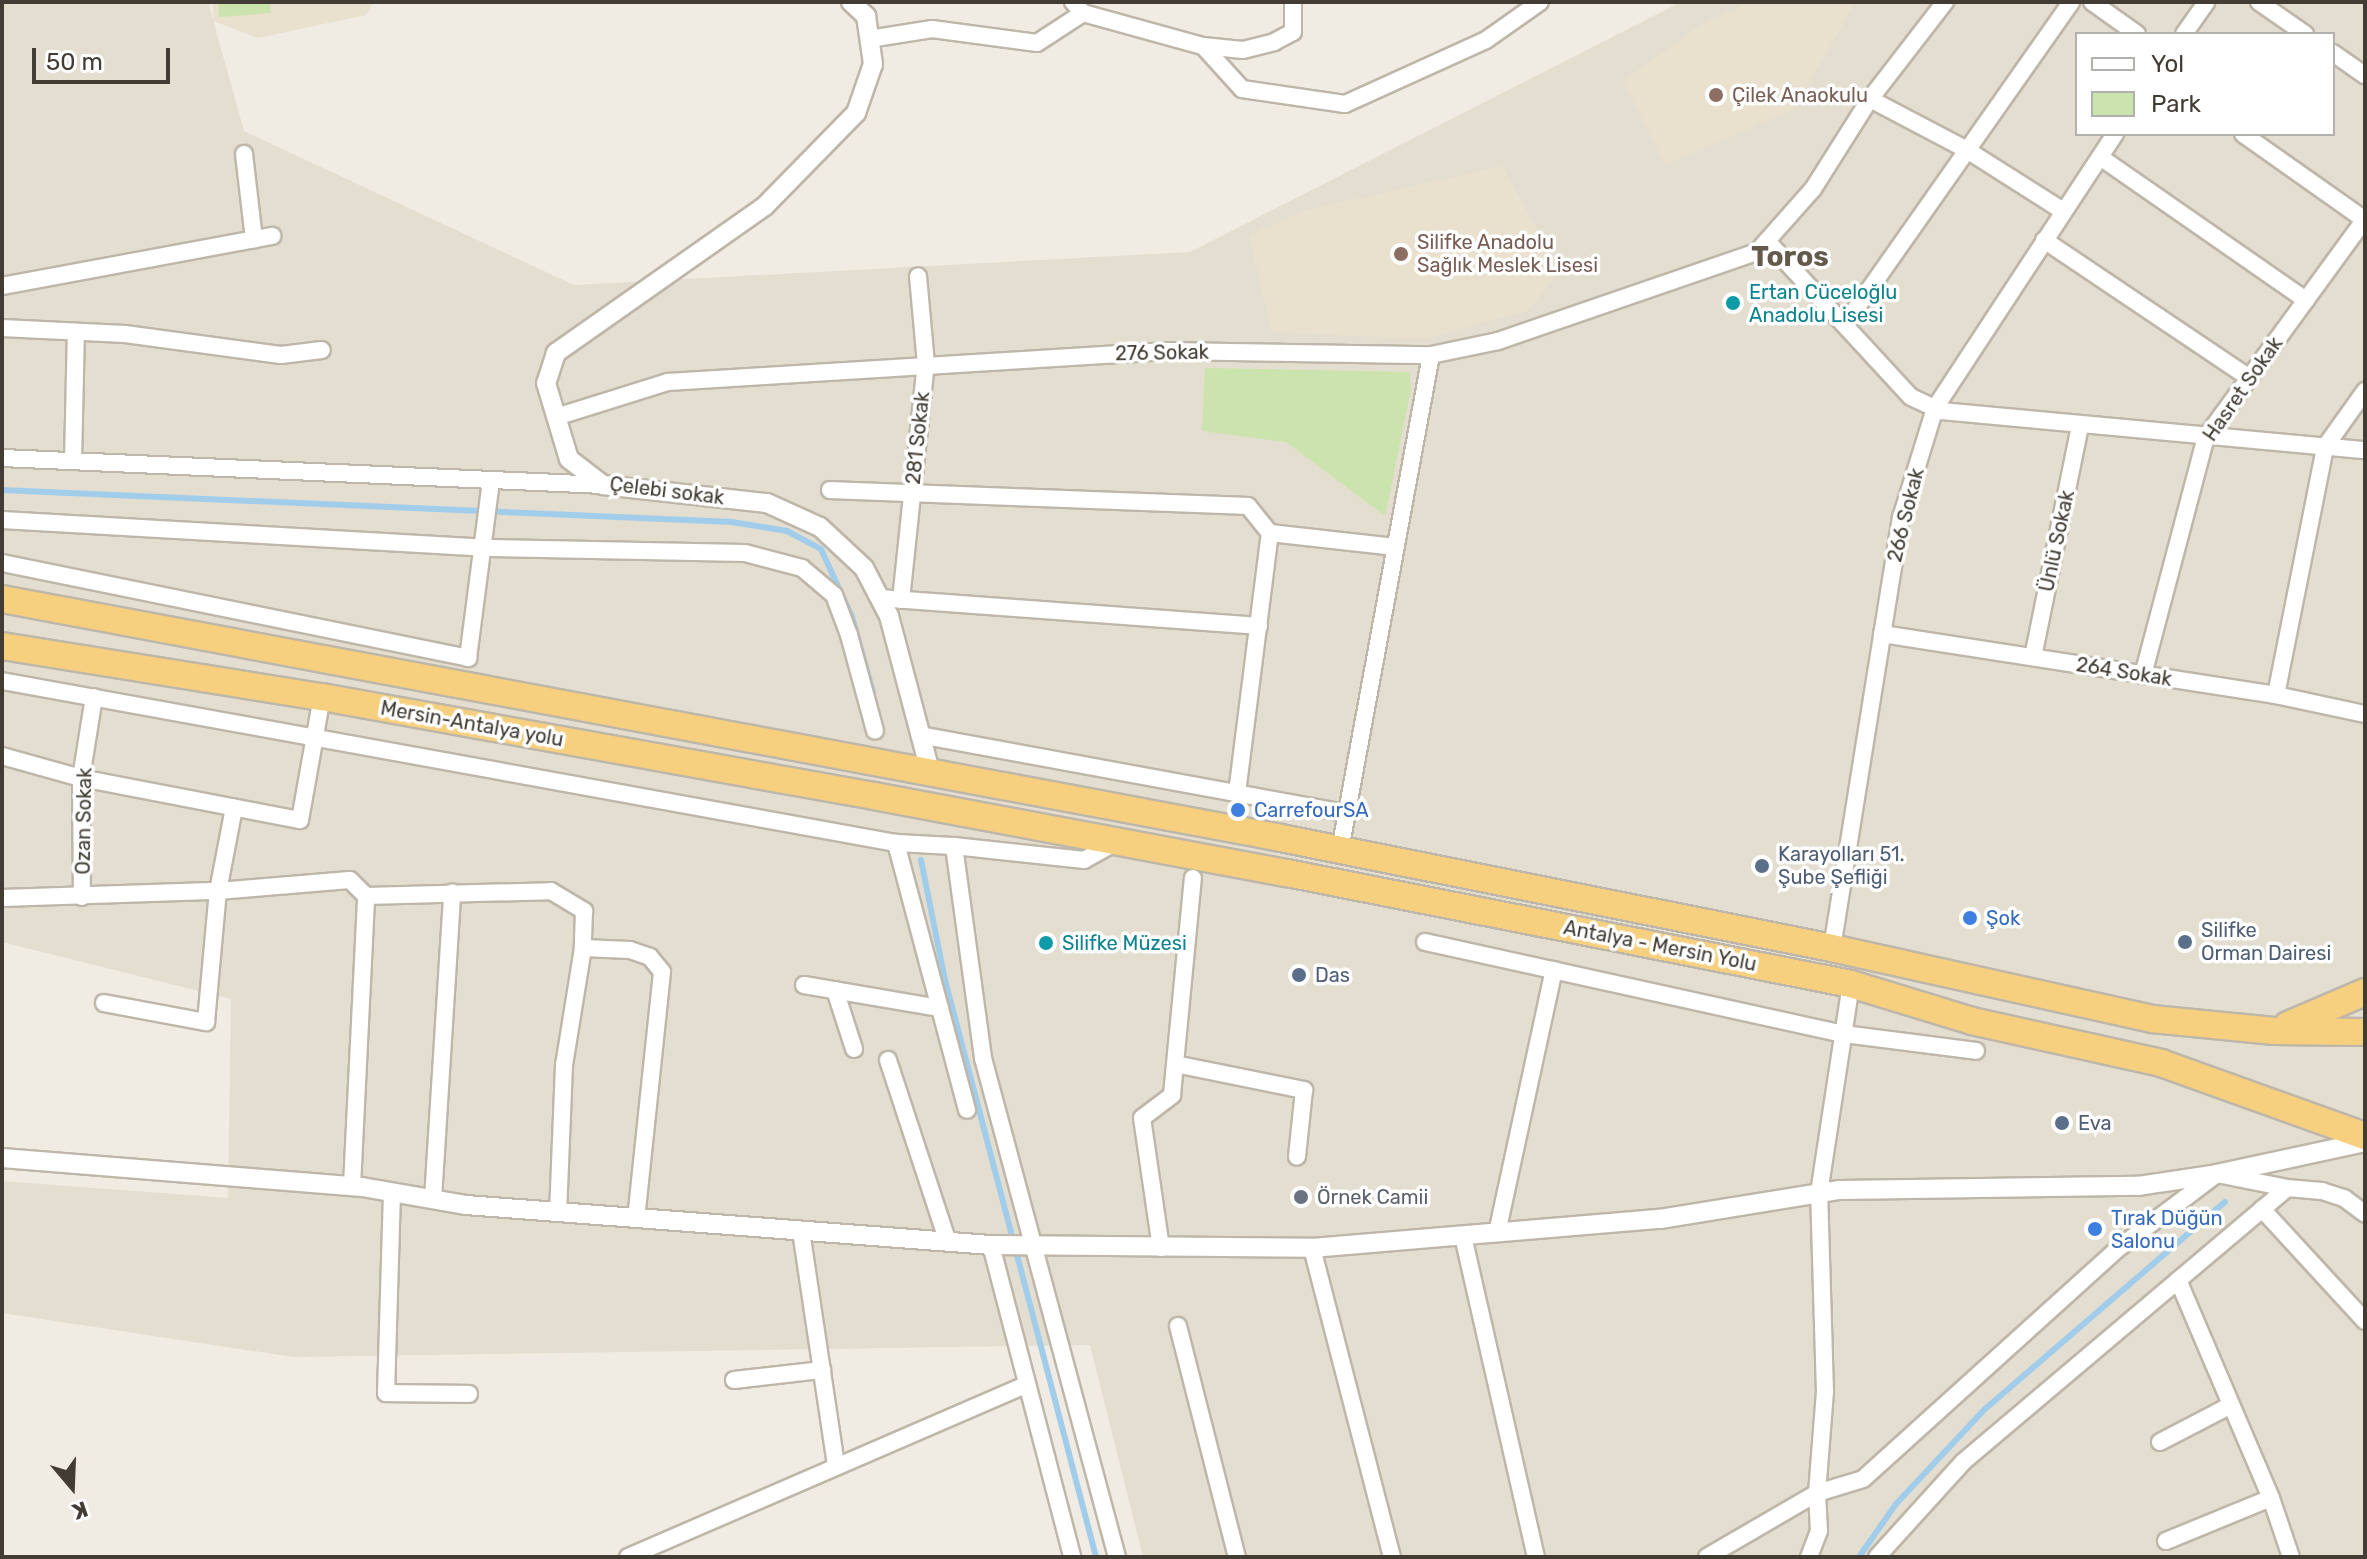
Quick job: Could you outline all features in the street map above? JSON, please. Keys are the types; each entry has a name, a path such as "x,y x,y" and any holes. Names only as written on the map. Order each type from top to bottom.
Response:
{"highway":[{"name":"Mersin-Antalya yolu","path":"2,599 931,775"},
{"name":"Mersin-Antalya yolu","path":"2,646 322,697 941,810"},
{"name":"Antalya - Mersin Yolu","path":"931,775 1340,850 1832,948 2152,1019 2274,1031 2365,1032"},
{"name":"Antalya - Mersin Yolu","path":"941,810 1851,984 1972,1021 2161,1063 2365,1136"},
{"path":"2274,1031 2365,992"}],"street":[{"name":"Çelebi sokak","path":"851,2 866,16 873,64 856,113 775,196 695,257 556,353 546,383 569,459 603,485 767,503 820,527 864,568 889,616 931,775"},
{"path":"869,39 932,29 1037,43 1078,8 1203,46 1243,50 1274,42 1293,32 1293,2"},
{"path":"1203,46 1242,89 1345,104 1486,40 1540,2"},
{"path":"1945,2 1870,99 1813,189 1762,246 1845,324 1911,397 1935,408 2080,425 2365,450"},
{"path":"1845,324 2071,2"},
{"path":"2092,2 2134,32"},
{"path":"2185,32 2206,2"},
{"path":"2259,2 2302,32"},
{"path":"2335,54 2365,75"},
{"path":"1870,99 1967,150 2063,211"},
{"name":"266 Sokak","path":"1832,948 1901,518 1935,408 2114,136"},
{"path":"2246,136 2365,220"},
{"path":"244,154 254,239"},
{"path":"2100,157 2306,300"},
{"name":"Hasret Sokak","path":"2143,675 2206,437 2365,220"},
{"path":"2,286 272,236"},
{"path":"2044,240 2249,378"},
{"name":"276 Sokak","path":"556,417 668,382 1168,351 1431,355 1498,341 1762,246"},
{"name":"281 Sokak","path":"901,600 926,364 918,276"},
{"path":"2,328 125,334 281,355 322,350"},
{"path":"73,461 76,332"},
{"path":"1340,850 1431,355"},
{"path":"2276,695 2325,447 2365,391"},
{"name":"Ünlü Sokak","path":"2033,657 2080,425"},
{"path":"2,458 603,485"},
{"path":"2,563 468,658 491,481"},
{"path":"830,490 1248,506 1270,533 1395,547"},
{"path":"2,520 745,553 802,568 834,595 849,635 875,731"},
{"path":"1237,793 1270,533"},
{"path":"880,598 1259,626"},
{"name":"264 Sokak","path":"1882,634 2276,695 2365,714"},
{"path":"2,681 896,843 1084,860 1116,842"},
{"name":"Ozan Sokak","path":"82,897 81,778 94,697"},
{"path":"2,756 81,778 300,820 322,697"},
{"path":"920,735 1347,813"},
{"path":"104,1003 206,1022 218,891 234,808"},
{"path":"896,843 967,1110"},
{"path":"954,846 983,1058 1117,1557"},
{"path":"1161,1248 1142,1118 1172,1095 1193,878"},
{"path":"2,898 218,891 350,880 366,896 551,891 584,911 583,948 564,1065 558,1212"},
{"path":"433,1199 452,893"},
{"path":"352,1186 366,896"},
{"path":"1425,942 1844,1034 1976,1051"},
{"path":"583,948 630,950 650,957 662,972 636,1218"},
{"path":"1497,1233 1554,970"},
{"path":"1809,1557 1819,1531 1817,1493 1825,1392 1819,1193 1851,984"},
{"path":"804,985 940,1008"},
{"path":"835,990 854,1049"},
{"path":"888,1060 948,1242"},
{"path":"1175,1064 1304,1090 1297,1157"},
{"path":"2,1158 352,1186 433,1199 558,1212 991,1245 1035,1248 1312,1248 1660,1219 1840,1190 2138,1186 2217,1174 2365,1142"},
{"path":"1707,1557 1817,1493 1863,1479 2116,1250 2217,1174 2287,1188 2322,1191 2344,1198 2365,1214"},
{"path":"1877,1557 1963,1462 2287,1188"},
{"path":"392,1192 386,1393 469,1394"},
{"path":"2262,1209 2365,1321"},
{"path":"801,1231 836,1466"},
{"path":"1463,1236 1536,1557"},
{"path":"991,1245 1072,1557"},
{"path":"1312,1248 1392,1557"},
{"path":"2178,1280 2271,1498 2291,1557"},
{"path":"1178,1326 1237,1557"},
{"path":"734,1380 822,1370"},
{"path":"628,1557 1027,1384"},
{"path":"2160,1442 2231,1405"},
{"path":"2166,1541 2271,1498"}],"shaded area":[{"path":"2,2 208,2 244,131 574,285 1190,252 1681,2 2365,2 2365,1557 1143,1557 1090,1345 293,1357 2,1313 2,1181 228,1198 231,999 2,942"},
{"path":"213,2 374,2 366,15 258,38 213,21"},
{"name":"Çilek Anaokulu","path":"1750,2 1856,2 1793,110 1665,165 1623,81 1701,25"},
{"name":"Silifke Anadolu Sağlık Meslek Lisesi","path":"1502,166 1560,272 1527,311 1424,339 1272,332 1249,235 1307,210"}],"green space":[{"path":"218,2 270,2 271,13 219,17"},
{"path":"1205,368 1409,372 1411,389 1385,516 1286,442 1202,431"}],"waterway":[{"path":"2,490 732,522 787,531 821,549 852,617 873,692"},
{"path":"921,860 945,980 1096,1557"},
{"path":"1859,1557 1896,1504 1985,1409 2225,1202"}],"place":[{"name":"Çilek Anaokulu","path":"1716,95"},
{"name":"Silifke Anadolu Sağlık Meslek Lisesi","path":"1401,254"},
{"name":"Ertan Cüceloğlu Anadolu Lisesi","path":"1733,303"},
{"name":"CarrefourSA","path":"1238,810"},
{"name":"Karayolları 51. Şube Şefliği","path":"1762,866"},
{"name":"Şok","path":"1970,918"},
{"name":"Silifke Orman Dairesi","path":"2185,942"},
{"name":"Silifke Müzesi","path":"1046,943"},
{"name":"Das","path":"1299,975"},
{"name":"Eva","path":"2062,1123"},
{"name":"Örnek Camii","path":"1301,1197"},
{"name":"Tırak Düğün Salonu","path":"2095,1229"}],"district":[{"name":"Toros","path":"1790,257"}]}
